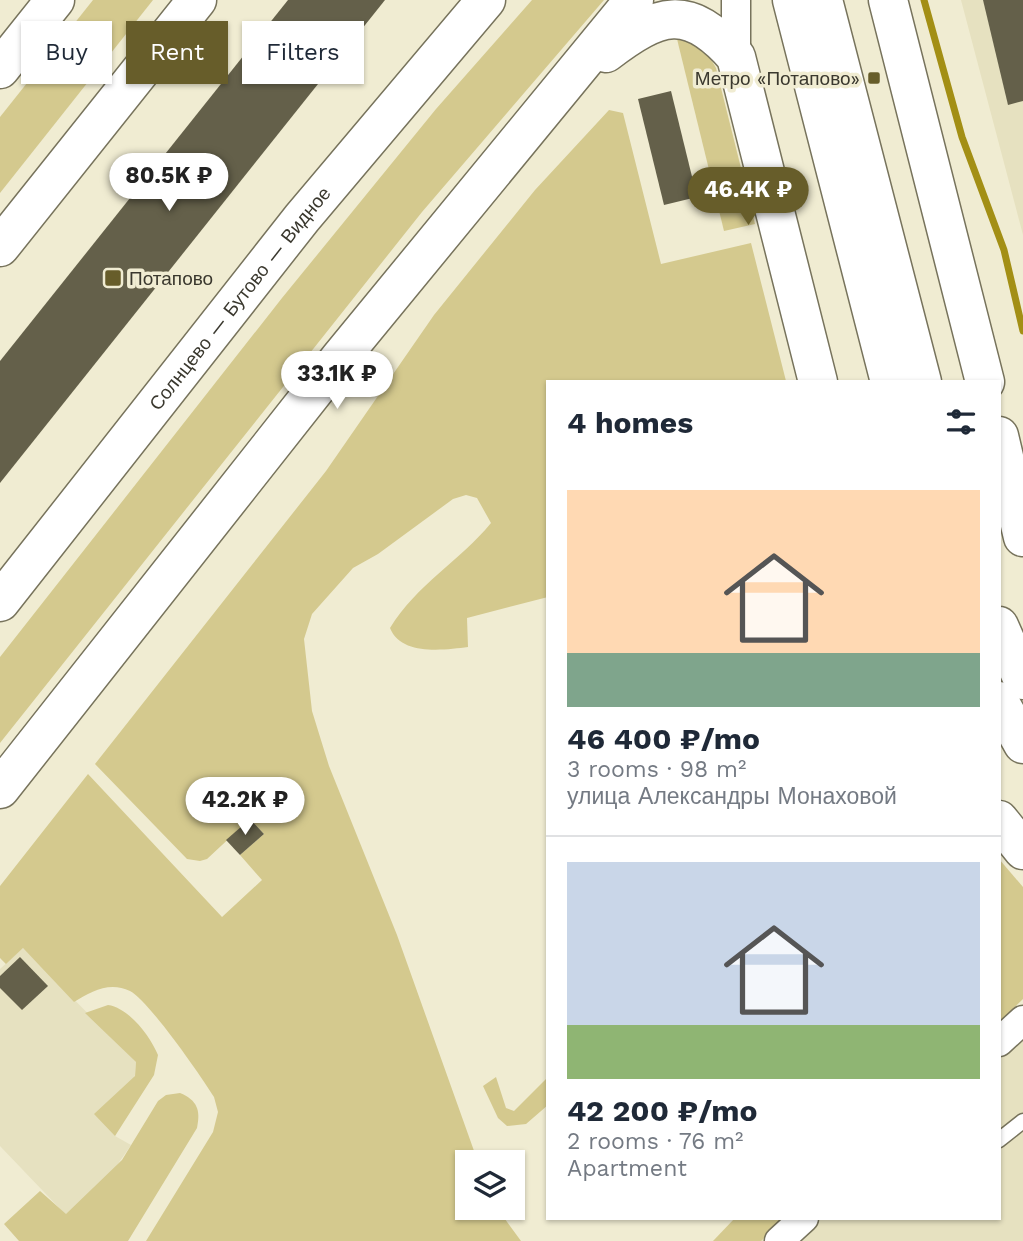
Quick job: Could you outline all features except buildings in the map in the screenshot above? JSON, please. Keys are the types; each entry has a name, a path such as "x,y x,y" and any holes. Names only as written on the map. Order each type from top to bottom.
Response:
{"main road":[{"path":"0,69 55,0"},
{"path":"0,247 197,0"},
{"name":"Солнцево — Бутово — Видное","path":"0,602 293,229 486,0"},
{"path":"0,789 332,369 634,0"},
{"path":"792,0 911,380"},
{"path":"824,0 911,380"},
{"path":"888,0 984,380"},
{"path":"558,91 642,27 668,18 698,23 717,37 736,57 817,380"},
{"path":"1001,444 1023,537"},
{"path":"1001,630 1023,680"},
{"path":"1001,705 1023,744"},
{"path":"1001,822 1023,850"}],"street":[{"path":"736,0 736,57"},
{"path":"1001,1040 1023,1020"},
{"path":"779,1241 802,1220"}],"lane":[{"path":"1001,1138 1023,1121"}],"shaded area":[{"path":"93,0 153,0 136,21 126,21 126,34 112,52 112,21 76,21"},
{"path":"532,0 604,0 422,212 0,743 0,657 282,298 436,109"},
{"path":"961,0 1023,0 1023,235"},
{"path":"677,39 700,48 716,68 755,224 724,231"},
{"path":"26,84 86,84 0,193 0,117"},
{"path":"609,110 623,113 661,264 751,243 786,380 546,380 546,598 467,618 468,647 424,649 403,643 396,637 390,628 401,612 491,523 477,498 466,495 453,499 378,554 353,568 312,614 304,639 312,711 329,766 397,935 474,1150 455,1150 455,1220 506,1220 521,1241 146,1241 213,1132 218,1112 214,1097 162,1023 130,991 108,987 74,1002 23,948 6,964 0,958 0,886 88,774 222,917 262,880 240,855 264,834 250,819 207,859 187,859 95,764 326,471 434,315 535,190"},
{"path":"1001,861 1023,887 1023,999 1001,1020"},
{"path":"23,948 136,1062 135,1075 115,1136 131,1145 113,1171 66,1215 0,1146 0,969"},
{"path":"1011,999 1023,1012 1023,1241 745,1241 768,1220 1001,1220 1001,1008"},
{"path":"108,1005 124,1011 138,1024 158,1055 154,1075 115,1136 94,1114 135,1076 136,1062 85,1013"},
{"path":"496,1077 506,1108 514,1111 546,1079 546,1107 526,1124 507,1126 498,1118 483,1086"},
{"path":"180,1093 196,1106 197,1128 128,1241 19,1241 4,1224 40,1191 66,1214 122,1160 158,1101 166,1095"},
{"path":"733,1220 784,1220 761,1241 713,1241"}],"waterway":[{"path":"924,0 962,137 1004,250 1023,331"}],"place":[{"name":"Метро «Потапово»","path":"874,78"},
{"name":"Потапово","path":"113,278"}]}
